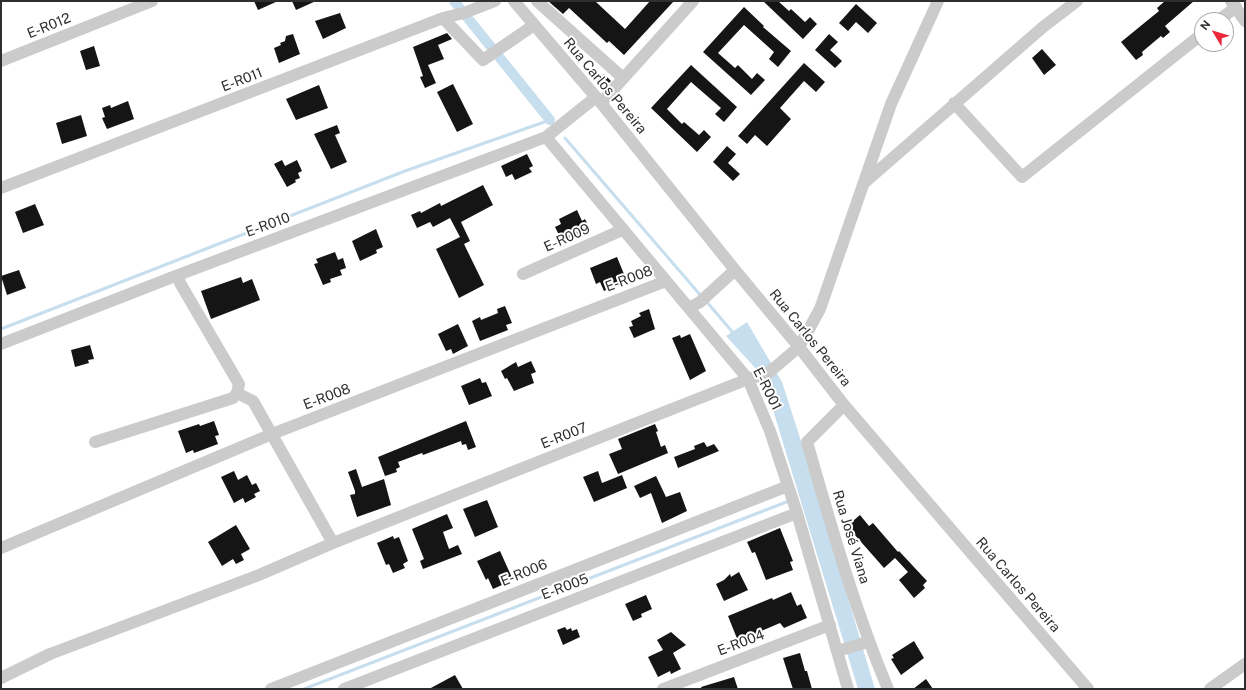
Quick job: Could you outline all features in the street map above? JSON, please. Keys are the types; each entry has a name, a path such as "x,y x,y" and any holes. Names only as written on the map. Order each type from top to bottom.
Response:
{"street":[{"name":"E-R012","path":"1,61 151,1"},
{"name":"E-R011","path":"1,188 443,18 464,13 495,1"},
{"path":"537,1 623,78"},
{"name":"E-R010","path":"1,344 178,275 546,137 599,100 623,78 692,1"},
{"path":"799,347 820,309 891,104 938,1"},
{"path":"863,184 954,103 1043,27 1077,1"},
{"name":"Rua Carlos Pereira","path":"521,4 534,25 599,100 735,270 799,347 844,405 1088,689"},
{"path":"1226,12 1233,4 1245,21"},
{"path":"443,18 483,60 534,25"},
{"path":"954,103 1022,177 1194,40"},
{"name":"E-R001","path":"546,137 622,230 748,379 770,431 797,513 848,689"},
{"name":"E-R009","path":"523,274 622,230"},
{"path":"689,308 704,298 735,270"},
{"path":"95,442 233,398 237,393 239,384 180,283 178,275"},
{"name":"E-R008","path":"1,548 272,434 666,281"},
{"name":"E-R007","path":"1,678 50,654 259,575 333,543 748,379 767,374 799,347"},
{"path":"237,393 253,401 333,543"},
{"name":"Rua José Viana","path":"844,405 807,442 840,560 868,642 888,689"},
{"name":"E-R006","path":"271,689 788,486"},
{"name":"E-R005","path":"344,689 797,513"},
{"name":"E-R004","path":"663,689 830,625"},
{"path":"837,651 868,642"},
{"path":"1210,689 1245,664"}],"water":[{"path":"747,322 782,382 875,689 858,689 773,410 757,370 726,336"}],"building":[{"path":"254,1 278,1 258,10"},
{"path":"292,1 316,1 296,10"},
{"path":"548,1 595,1 625,29 650,1 674,1 624,55 609,41 607,43 569,8 563,14"},
{"path":"763,1 778,1 789,11 791,9 805,22 810,17 817,24 803,39"},
{"path":"1165,1 1194,1 1165,26 1170,32 1163,38 1161,36 1142,52 1143,55 1136,60 1121,42 1159,11 1157,8"},
{"path":"856,4 877,23 868,33 856,22 848,31 839,23"},
{"path":"744,7 764,26 763,27 791,51 778,67 769,59 774,52 744,25 718,53 735,68 738,65 752,79 757,73 765,80 751,95 703,52"},
{"path":"340,13 346,28 323,39 315,21"},
{"path":"447,33 452,39 438,45 444,59 428,65 436,83 425,88 420,77 423,76 413,47"},
{"path":"293,34 300,54 279,63 274,48 281,45 280,43 285,41 286,36"},
{"path":"829,34 838,42 830,50 842,61 835,68 815,50"},
{"path":"94,46 100,66 86,70 80,51"},
{"path":"1042,49 1056,65 1044,75 1032,58"},
{"path":"804,63 825,82 816,92 804,81 780,108 791,119 767,146 755,135 747,144 738,136"},
{"path":"691,65 737,107 724,122 715,114 721,108 691,82 667,109 682,124 684,122 699,135 704,130 711,137 697,152 651,108"},
{"path":"604,74 611,81 603,89 596,81"},
{"path":"453,84 473,124 457,132 437,92"},
{"path":"319,85 328,108 296,120 286,99"},
{"path":"128,101 134,119 107,129 102,118 105,117 102,108 110,105 111,108"},
{"path":"81,115 87,136 62,144 56,123"},
{"path":"337,125 340,133 335,135 347,162 331,169 314,134"},
{"path":"727,146 736,154 728,163 740,174 733,181 713,162"},
{"path":"527,154 533,166 529,168 532,172 515,180 512,174 506,177 501,166"},
{"path":"282,160 285,166 297,160 302,171 298,173 300,178 295,180 296,182 287,187 274,164"},
{"path":"483,185 493,205 461,222 470,241 464,244 484,285 459,298 436,249 460,237 450,218 433,227 430,222 417,228 411,215 420,211 421,213 440,203 441,206"},
{"path":"35,204 44,225 23,233 15,212"},
{"path":"577,210 582,221 585,219 591,231 563,243 555,227 561,224 559,219"},
{"path":"376,229 383,247 376,250 377,253 360,261 352,241"},
{"path":"335,252 338,260 343,258 346,268 340,270 342,275 330,279 331,282 323,285 314,264 318,263 316,259"},
{"path":"617,257 626,279 604,291 600,282 596,284 590,268"},
{"path":"19,270 26,288 7,295 1,276"},
{"path":"241,277 243,283 252,279 260,300 211,319 201,291"},
{"path":"505,306 512,323 506,325 508,330 480,341 472,321 480,317 481,320 498,313 497,309"},
{"path":"649,309 655,329 634,338 629,327 633,326 631,321 641,316 639,313"},
{"path":"458,324 468,346 453,354 451,349 446,351 438,334"},
{"path":"690,334 706,371 690,380 672,338 680,335 681,338"},
{"path":"90,345 94,359 88,360 89,363 75,367 71,350"},
{"path":"531,361 536,372 531,374 534,383 514,391 507,378 505,379 501,371 516,362 518,367"},
{"path":"480,378 482,383 486,382 492,396 469,405 461,386"},
{"path":"214,421 219,435 215,436 218,444 194,453 193,450 186,453 178,431"},
{"path":"466,421 476,447 468,450 466,444 462,445 461,441 423,455 422,453 398,462 400,467 396,469 397,472 385,476 378,457"},
{"path":"655,424 661,447 665,445 668,453 618,474 609,454 622,449 618,439"},
{"path":"704,442 707,447 714,444 719,451 678,468 674,457 695,449 694,446"},
{"path":"356,469 362,487 384,479 391,505 357,517 350,495 355,494 355,491 348,472"},
{"path":"234,471 238,480 247,475 252,485 256,483 260,491 254,494 256,497 245,503 243,498 234,503 221,477"},
{"path":"598,471 602,483 622,475 627,488 594,502 583,477"},
{"path":"656,476 666,497 680,492 687,511 662,523 651,493 640,498 634,486"},
{"path":"487,500 498,527 475,537 463,509"},
{"path":"447,514 453,528 443,532 449,549 458,545 462,554 423,569 420,561 424,559 412,529"},
{"path":"860,515 869,526 873,523 898,552 899,551 927,581 923,585 925,588 914,598 899,580 908,572 895,558 884,568 847,526"},
{"path":"236,525 250,549 241,554 244,560 236,564 233,559 222,566 208,542"},
{"path":"780,528 793,561 790,562 793,570 766,580 755,552 752,553 747,542"},
{"path":"393,536 394,539 399,537 408,561 403,564 405,568 393,573 389,564 386,565 377,543"},
{"path":"500,551 513,580 493,589 488,578 486,580 477,561"},
{"path":"739,572 748,590 724,601 716,584 724,580 730,574 731,577"},
{"path":"791,592 797,606 801,604 807,618 784,628 780,623 738,641 728,616"},
{"path":"646,595 652,609 641,614 642,617 633,621 625,604"},
{"path":"565,627 567,630 571,628 572,631 577,629 580,637 563,645 557,630"},
{"path":"671,632 686,645 673,653 681,669 671,674 670,671 658,677 648,657 663,650 657,640"},
{"path":"914,641 924,658 901,675 891,659 894,658 892,655"},
{"path":"800,653 812,689 793,689 789,677 783,658"},
{"path":"455,675 463,689 429,689"},
{"path":"734,677 738,689 702,689 701,687"},
{"path":"926,679 933,689 913,689"}],"waterway":[{"path":"454,1 550,120"},
{"path":"1,329 405,171 550,120"},
{"path":"565,138 702,297"},
{"path":"706,301 735,335"},
{"path":"304,689 789,501"}]}
